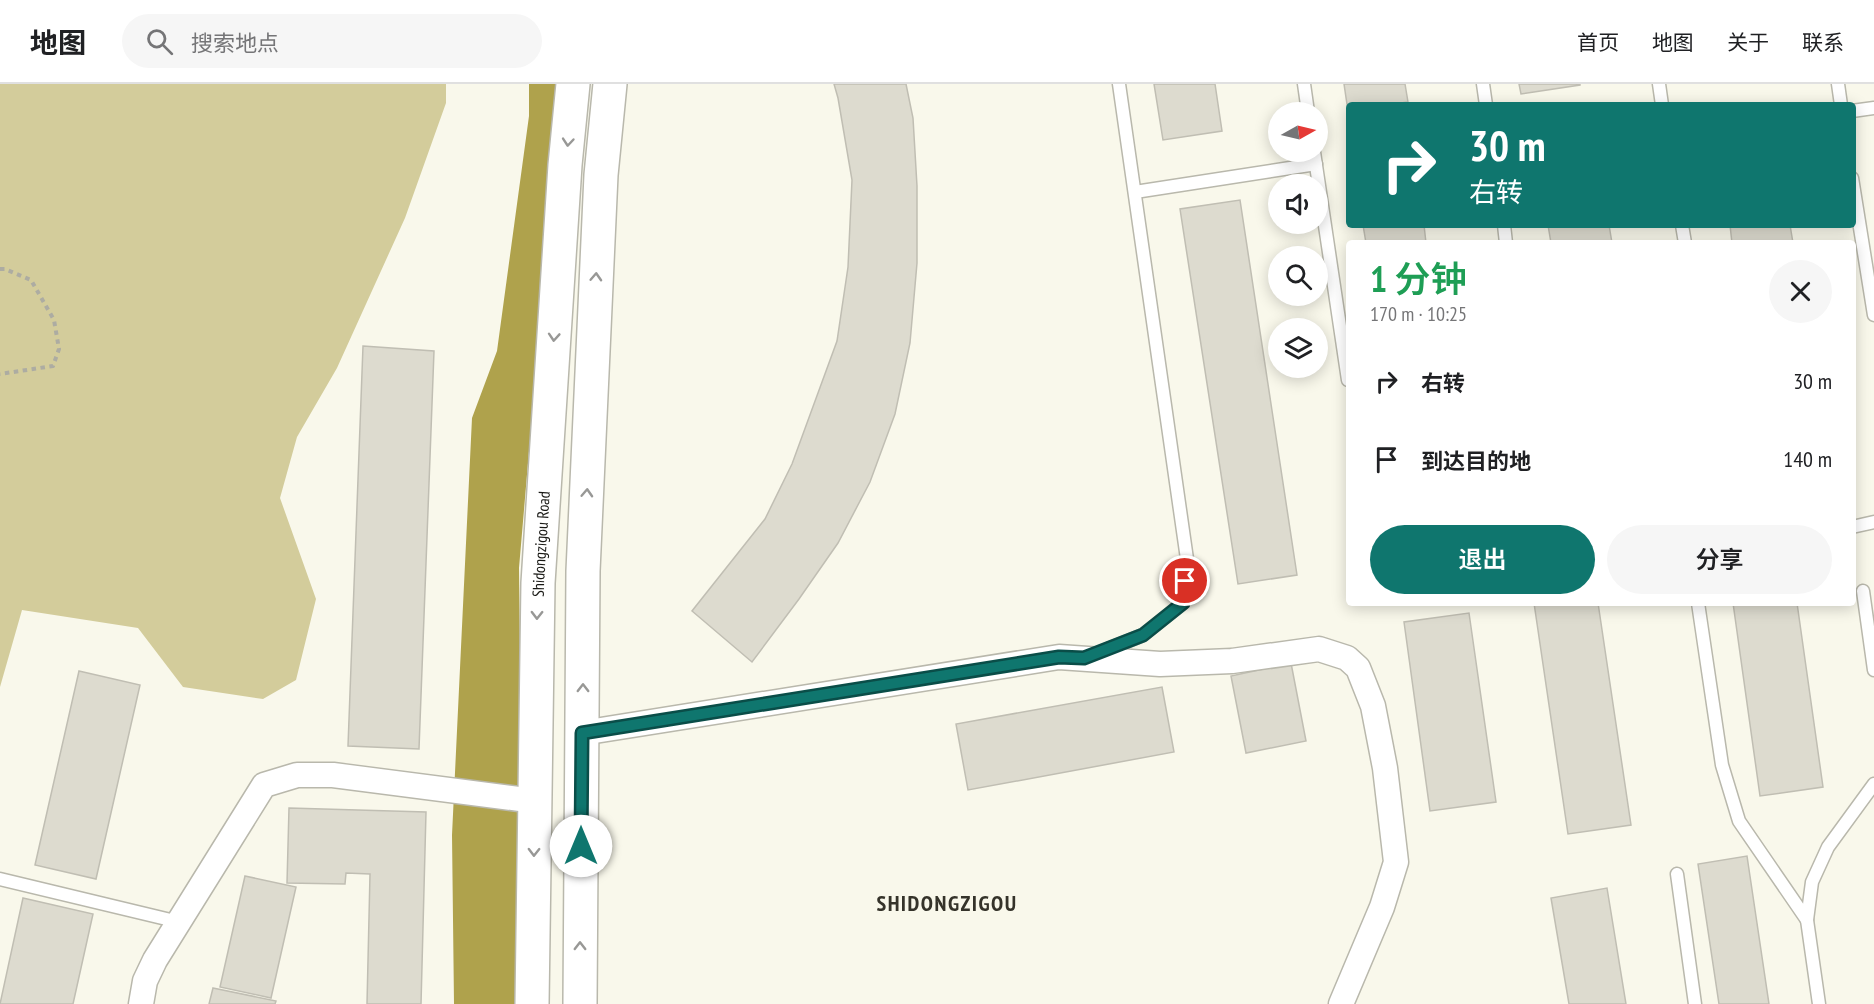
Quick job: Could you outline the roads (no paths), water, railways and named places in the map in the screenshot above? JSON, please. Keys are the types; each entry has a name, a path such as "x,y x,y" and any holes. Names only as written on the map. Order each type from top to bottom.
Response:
{"main road":[{"name":"Shidongzigou Road","path":"532,1004 531,800 537,583 573,84"},
{"path":"580,1004 584,548 601,175 610,84"}],"street":[{"path":"582,733 1059,657 1160,664 1232,661 1319,650 1347,658 1359,668 1373,706 1385,768 1396,862 1382,907 1341,1004"},
{"path":"141,1004 145,981 155,960 264,785 297,775 333,775 531,800"}],"lane":[{"path":"1084,658 1143,635 1183,603 1187,559 1119,84"},
{"path":"1304,84 1307,102"},
{"path":"1483,84 1486,102"},
{"path":"1659,84 1662,102"},
{"path":"1838,84 1841,102"},
{"path":"1856,110 1874,108"},
{"path":"1135,192 1294,162"},
{"path":"1316,162 1346,367"},
{"path":"1856,203 1874,315"},
{"path":"1856,526 1874,522"},
{"path":"1863,591 1874,670"},
{"path":"1698,606 1722,765 1739,821 1808,920"},
{"path":"1819,1004 1808,920 1812,882 1828,847 1874,784"},
{"path":"1677,873 1695,1004"},
{"path":"0,879 179,922"}],"district":[{"name":"SHIDONGZIGOU","path":"947,903"}]}
